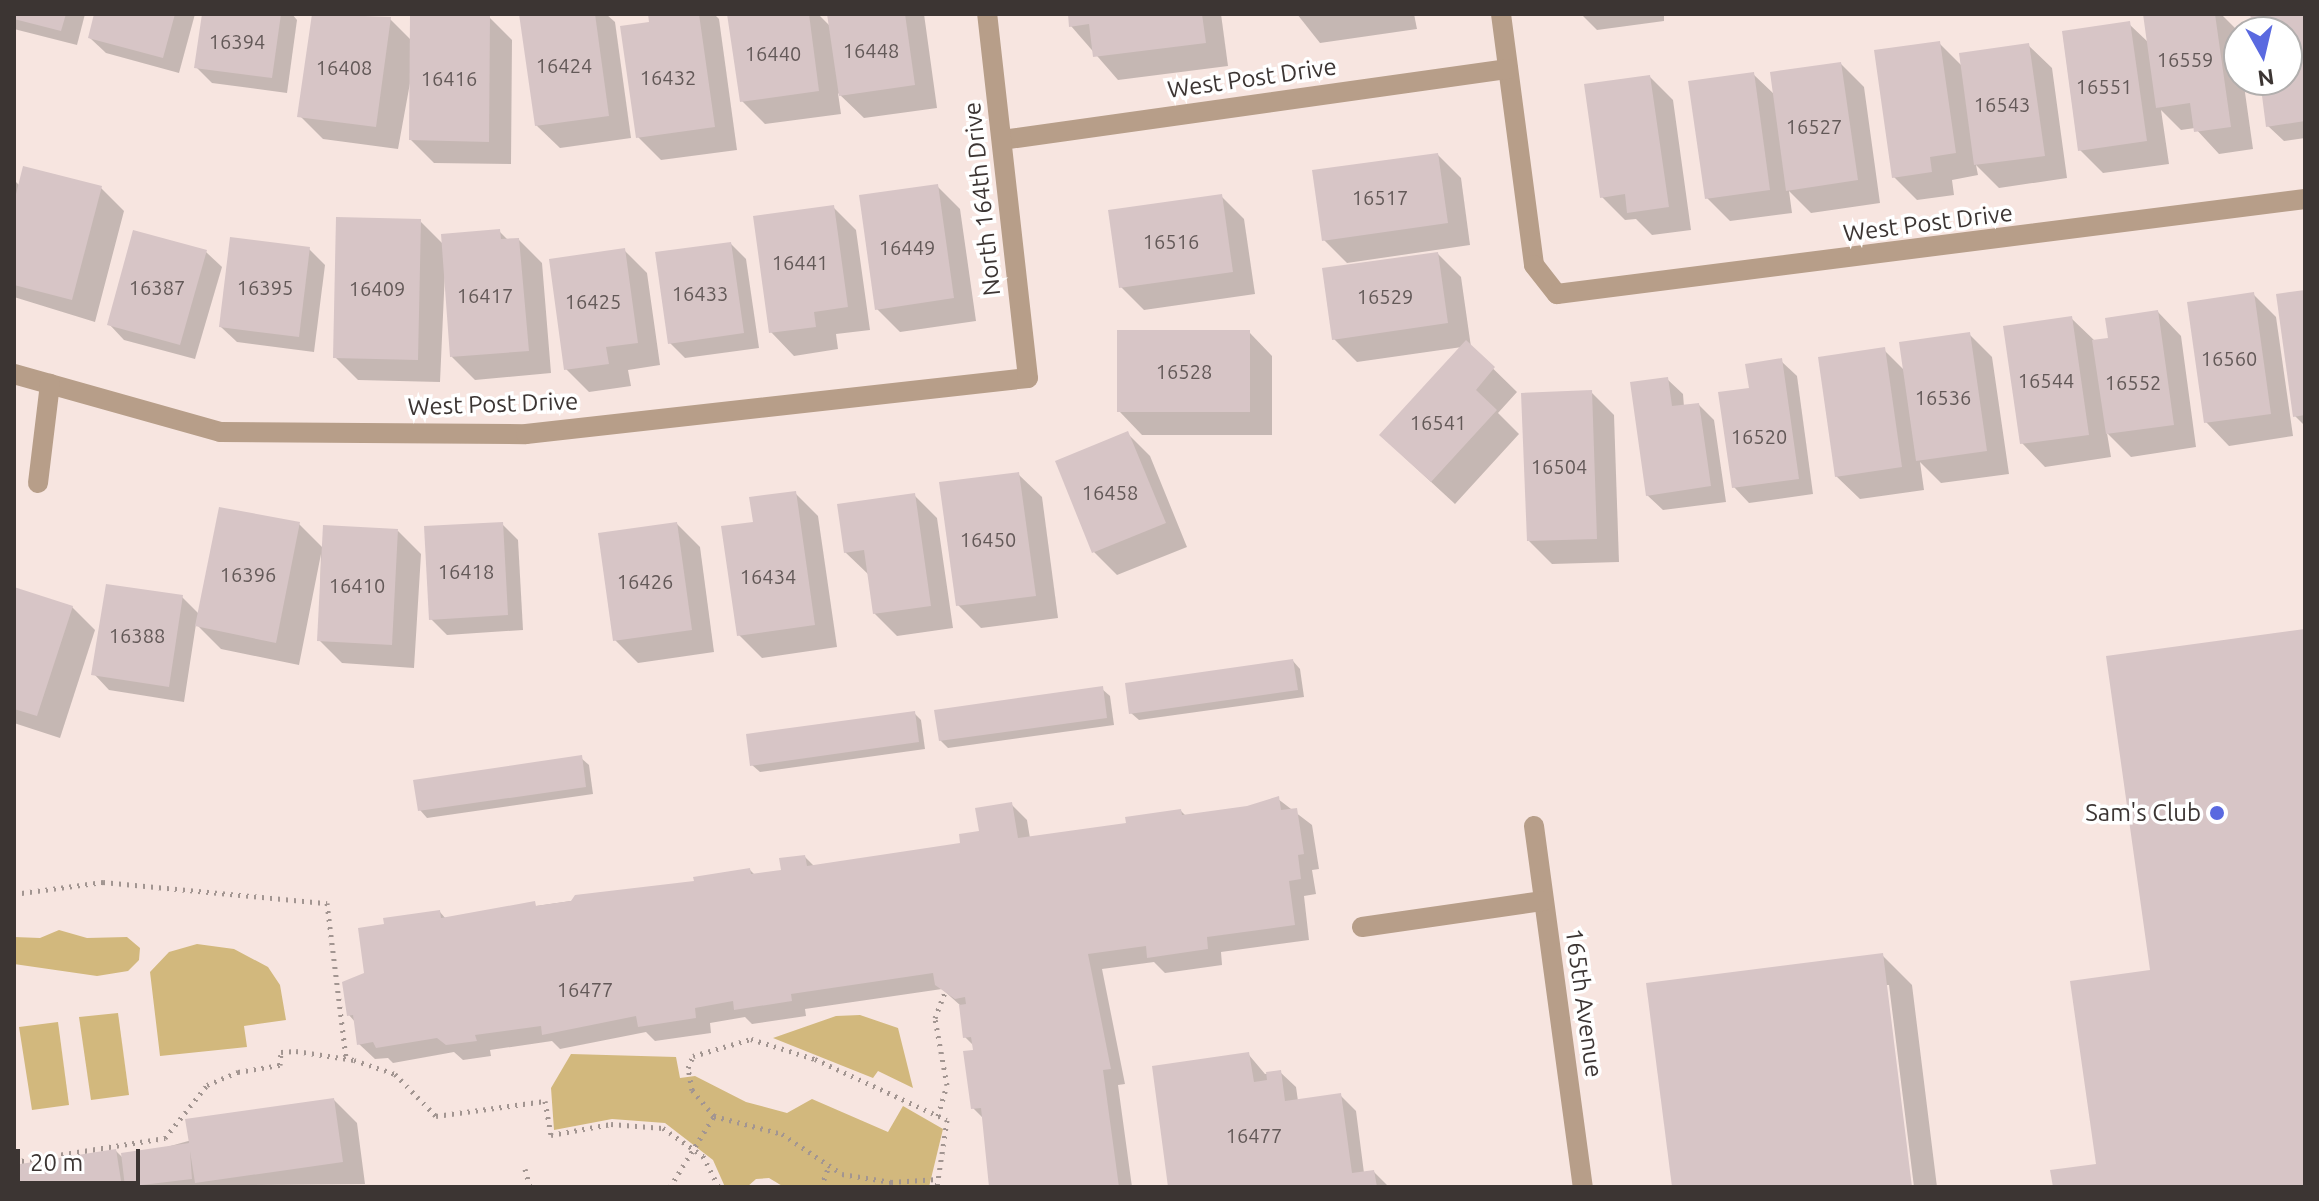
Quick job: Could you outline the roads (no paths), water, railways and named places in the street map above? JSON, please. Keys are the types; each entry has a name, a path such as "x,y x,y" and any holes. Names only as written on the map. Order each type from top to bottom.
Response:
{"street":[{"name":"North 164th Drive","path":"987,14 1028,378"},
{"path":"1501,14 1508,69"},
{"name":"West Post Drive","path":"1002,140 1508,69 1534,265 1557,294 2305,199"},
{"name":"West Post Drive","path":"14,374 220,432 526,434 1028,378"},
{"path":"38,483 50,384"},
{"name":"165th Avenue","path":"1534,826 1583,1187"},
{"path":"1362,927 1543,901"}],"place":[{"name":"Sam's Club","path":"2217,813"}]}
